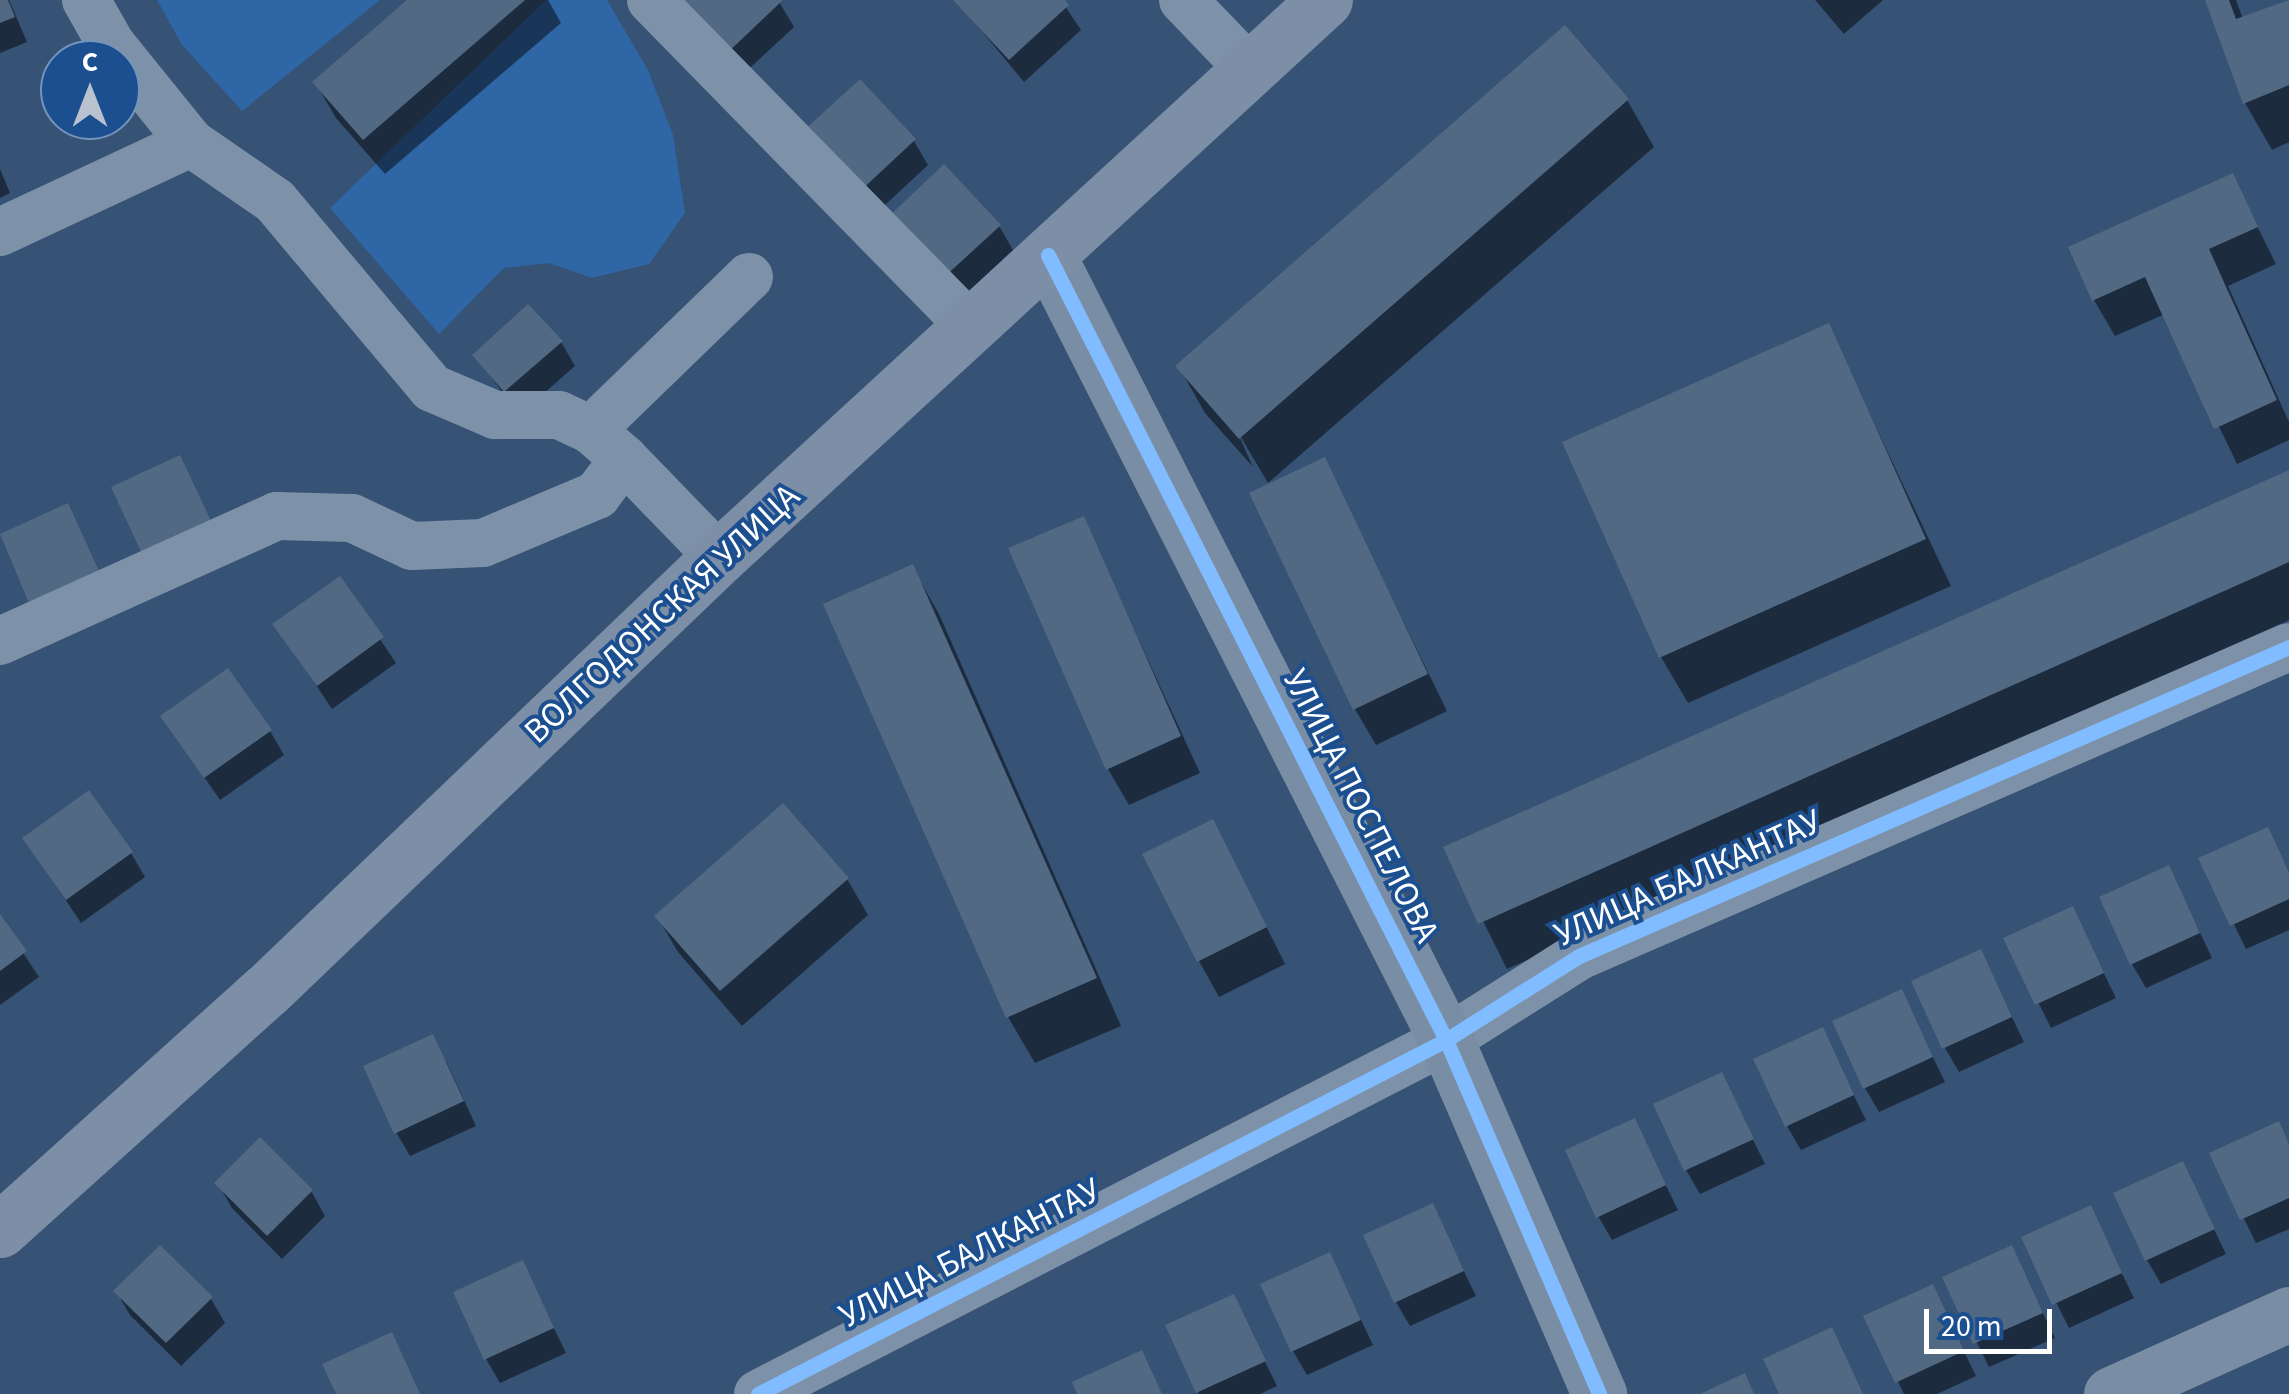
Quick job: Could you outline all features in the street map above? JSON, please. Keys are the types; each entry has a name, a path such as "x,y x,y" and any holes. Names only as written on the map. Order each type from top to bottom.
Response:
{"main road":[{"name":"ВОЛГОДОНСКАЯ УЛИЦА","path":"0,1230 267,990 719,557 1252,72 1325,0"}],"street":[{"path":"86,0 111,44 192,143 275,201 432,388 495,415 559,415 607,444 719,557"},
{"path":"651,0 972,328"},
{"path":"1184,0 1252,72"},
{"path":"0,232 192,143"},
{"name":"УЛИЦА ПОСПЕЛОВА","path":"1048,255 1446,1040 1599,1394"},
{"path":"0,641 277,516 352,518 412,546 483,543 597,495 607,444 750,276"},
{"name":"УЛИЦА БАЛКАНТАУ","path":"758,1394 1446,1040 1579,956 2289,647"},
{"path":"2111,1394 2289,1314"}],"shaded area":[{"path":"157,0 380,0 242,111 182,45"},
{"path":"546,0 607,0 648,70 673,135 685,213 649,264 592,278 549,263 504,268 439,334 330,208"}],"building":[{"path":"0,0 8,0 15,17 0,23"},
{"path":"407,0 525,0 363,140 312,82"},
{"path":"670,0 783,0 723,57"},
{"path":"953,0 1065,0 1069,5 1009,60"},
{"path":"2205,0 2229,0 2236,19 2289,0 2289,85 2243,104"},
{"path":"1565,25 1629,99 1239,439 1175,366"},
{"path":"860,79 916,139 856,195 800,134"},
{"path":"944,164 1001,225 941,280 885,220"},
{"path":"2233,173 2258,227 2209,249 2277,400 2214,429 2145,277 2092,301 2068,247"},
{"path":"528,304 563,341 504,392 472,355"},
{"path":"1829,323 1926,539 1659,658 1562,442"},
{"path":"180,455 212,523 142,554 111,487"},
{"path":"1325,457 1428,674 1353,710 1249,493"},
{"path":"2289,470 2289,562 1478,924 1443,847"},
{"path":"68,503 99,571 29,603 0,534"},
{"path":"1084,516 1181,736 1106,770 1008,548"},
{"path":"913,564 1097,978 1006,1018 823,604"},
{"path":"340,576 384,637 317,686 272,624"},
{"path":"228,668 272,730 204,778 160,716"},
{"path":"89,790 133,852 66,900 22,838"},
{"path":"783,803 849,878 720,991 654,916"},
{"path":"1213,819 1267,927 1197,962 1142,854"},
{"path":"2268,827 2289,872 2289,899 2230,926 2198,858"},
{"path":"2169,865 2200,933 2130,965 2099,897"},
{"path":"2073,906 2104,973 2035,1005 2003,938"},
{"path":"0,914 27,951 0,971"},
{"path":"1981,949 2012,1017 1942,1049 1911,981"},
{"path":"1902,989 1933,1057 1863,1089 1832,1021"},
{"path":"1823,1027 1854,1095 1785,1127 1753,1059"},
{"path":"433,1034 464,1101 394,1134 363,1066"},
{"path":"1722,1072 1754,1139 1684,1171 1653,1104"},
{"path":"1635,1118 1666,1185 1596,1218 1565,1150"},
{"path":"2279,1121 2289,1144 2289,1198 2240,1220 2209,1153"},
{"path":"260,1137 313,1190 267,1236 214,1183"},
{"path":"2183,1161 2215,1229 2145,1261 2113,1193"},
{"path":"1433,1203 1464,1271 1394,1303 1363,1235"},
{"path":"2091,1205 2122,1273 2052,1305 2021,1237"},
{"path":"160,1245 213,1297 166,1343 113,1291"},
{"path":"2012,1245 2043,1313 1973,1344 1942,1277"},
{"path":"1330,1252 1361,1320 1291,1352 1260,1284"},
{"path":"523,1260 554,1328 484,1360 453,1292"},
{"path":"1933,1284 1964,1351 1895,1383 1863,1316"},
{"path":"1234,1294 1266,1361 1196,1393 1165,1325"},
{"path":"1832,1327 1863,1394 1779,1394 1763,1359"},
{"path":"392,1332 420,1394 336,1394 322,1364"},
{"path":"1142,1350 1162,1394 1077,1394 1072,1382"},
{"path":"1745,1373 1754,1394 1700,1394"}],"cycle path":[{"path":"1048,255 1446,1040 1599,1394"},
{"path":"758,1394 1446,1040 1579,956 2289,647"}]}
